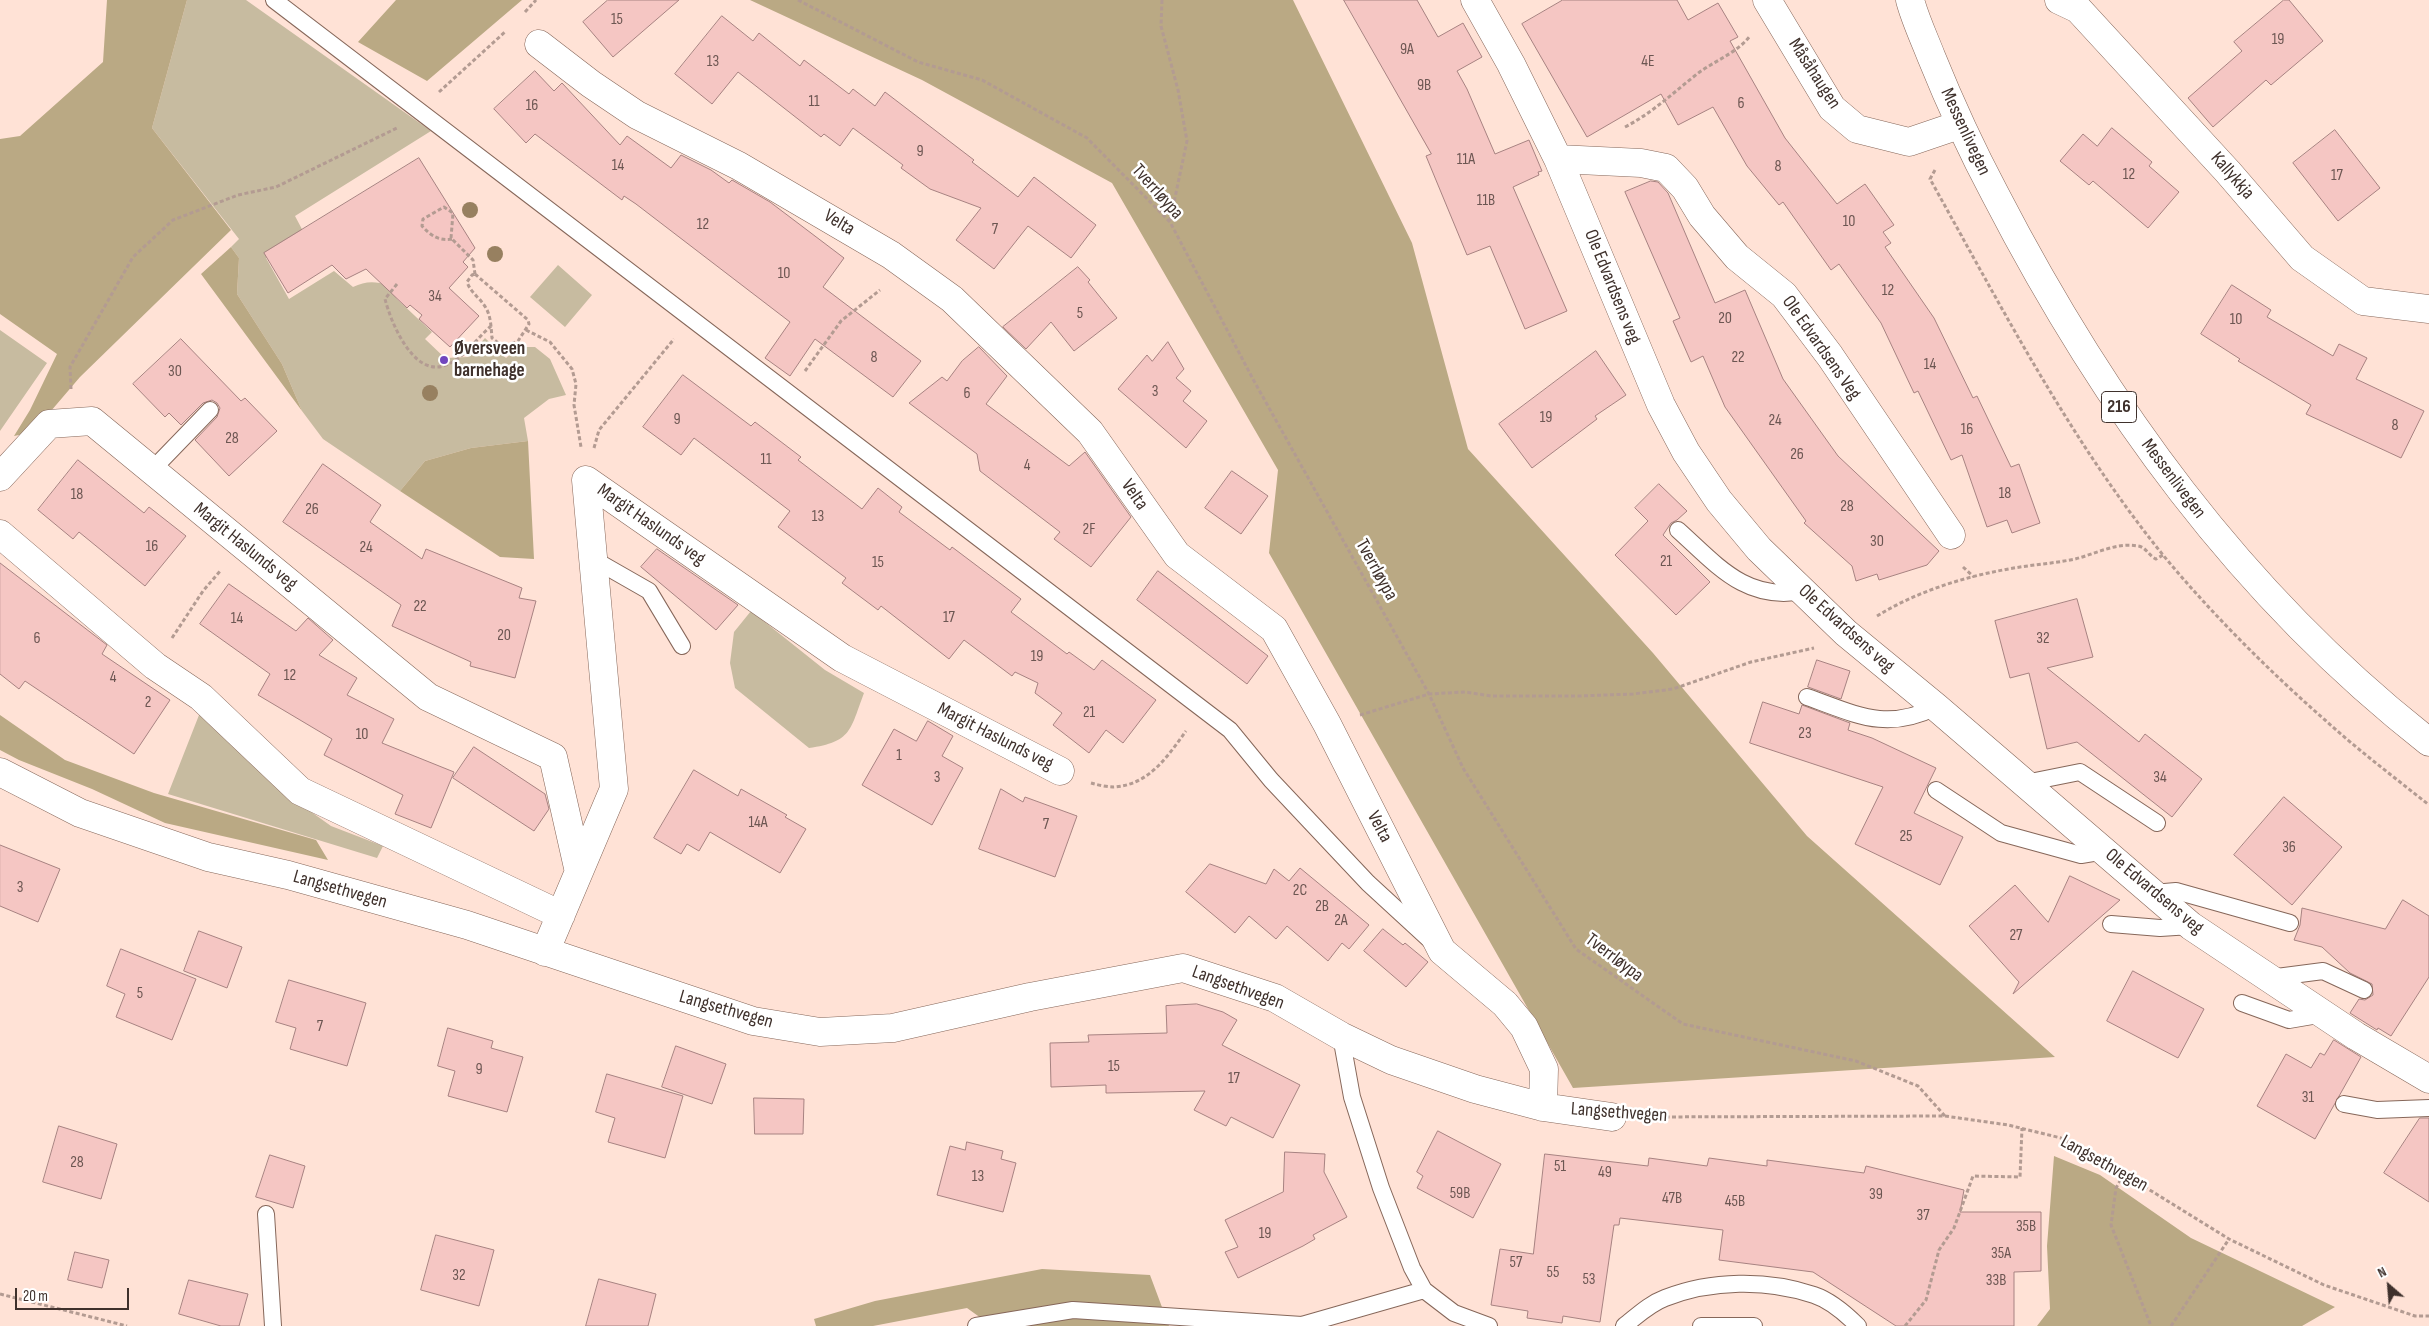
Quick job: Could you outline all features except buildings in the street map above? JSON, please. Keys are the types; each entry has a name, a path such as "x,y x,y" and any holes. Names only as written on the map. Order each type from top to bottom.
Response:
{"street":[{"name":"Ole Edvardsens veg","path":"1475,0 1511,64 1558,159 1661,406 1686,452 1719,501 1759,549 1846,633 2026,783 2191,926 2324,1014 2428,1078"},
{"name":"Måsåhaugen","path":"1767,0 1832,108 1857,129 1909,142 1959,126"},
{"name":"Messenlivegen","path":"1910,0 1959,126 2031,264 2098,375 2192,506 2249,574 2344,670 2429,742"},
{"name":"Kallykkja","path":"2059,0 2078,9 2228,172 2302,258 2363,301 2429,309"},
{"name":"Velta","path":"539,44 591,84 637,115 755,175 844,226 908,268 952,300 1090,432 1177,555 1274,629 1327,724 1442,951 1500,999 1524,1027 1544,1069 1543,1107"},
{"name":"Ole Edvardsens Veg","path":"1558,159 1641,163 1666,168 1686,188 1702,216 1737,257 1784,295 1830,356 1951,535"},
{"name":"Margit Haslunds veg","path":"0,477 49,424 92,421 428,697 552,757 579,872"},
{"name":"Margit Haslunds veg","path":"545,952 614,789 586,480"},
{"name":"Margit Haslunds veg","path":"586,480 842,658 1060,771"},
{"path":"0,534 155,666 201,697 300,791 561,915"},
{"name":"Langsethvegen","path":"0,772 80,813 208,858 288,875 467,926 753,1021 820,1032 893,1028 1030,997 1183,968 1275,998 1342,1036 1391,1060 1475,1089 1543,1107 1612,1117"}],"lane":[{"path":"274,0 1230,730 1271,780 1368,883 1442,951"},
{"path":"152,470 210,410"},
{"path":"1678,530 1732,578 1756,588 1782,595 1803,591"},
{"path":"593,559 649,591 682,646"},
{"path":"1807,697 1865,718 1900,720 1917,717 1936,708"},
{"path":"2026,783 2080,772 2157,823"},
{"path":"1936,790 2001,833 2081,855 2105,851"},
{"path":"2153,893 2176,892 2290,923"},
{"path":"2111,924 2160,928 2191,926"},
{"path":"2269,978 2323,971 2364,990"},
{"path":"2242,1003 2289,1020 2324,1014"},
{"path":"1342,1036 1352,1097 1378,1179 1412,1268 1424,1290 1454,1312 1489,1326"},
{"path":"2344,1104 2377,1110 2429,1108"},
{"path":"266,1214 273,1326"},
{"path":"1624,1326 1642,1311 1664,1299 1696,1288 1737,1283 1777,1286 1816,1296 1858,1326"},
{"path":"976,1326 1073,1310 1302,1325 1424,1290"},
{"path":"1700,1326 1750,1324 1754,1326"}],"path":[{"path":"520,17 536,0"},
{"name":"Tverrløypa","path":"798,0 918,62 982,80 1087,138 1170,222 1254,381 1429,694 1463,768 1576,949 1683,1024 1856,1061 1918,1086 1945,1116"},
{"path":"1162,0 1161,26 1178,90 1187,141 1170,222"},
{"path":"72,423 70,367 133,257 173,220 238,195 276,187 373,141 422,114 439,92 508,29"},
{"path":"1623,128 1647,116 1698,73 1744,44 1752,33"},
{"path":"452,239 439,239 427,232 422,226 423,219 444,207 453,214 452,239 473,260 475,274 528,320 529,324 518,341 502,347 492,338 489,314 484,304 470,292 467,282 475,274"},
{"path":"786,392 800,378 841,321 908,268"},
{"path":"397,284 385,299 387,309 406,347 418,361 430,368 444,366 459,357 490,326"},
{"path":"586,480 599,430 690,319"},
{"path":"526,330 550,342 572,369 576,384 574,405 586,480"},
{"path":"1327,724 1429,694 1465,692 1491,696 1580,696 1673,689 1751,662 1803,652 1832,642 1846,633 1862,627 1894,606 1974,577 2075,558 2120,546 2139,546 2156,559 2163,555"},
{"path":"155,666 203,591 218,574"},
{"path":"1085,782 1114,787 1130,784 1145,777 1163,763 1202,709"},
{"name":"Langsethvegen","path":"1612,1117 1945,1116 2022,1128 2061,1138 2124,1174 2229,1239 2324,1285 2415,1316 2429,1316"},
{"path":"1905,1326 1926,1300 1939,1250 1954,1228 1973,1176 2020,1177 2022,1128"},
{"path":"2124,1174 2115,1195 2111,1225 2151,1326"},
{"path":"2171,1326 2229,1239"},
{"path":"0,1294 127,1326"}],"shaded area":[{"path":"107,0 187,0 152,128 231,230 80,377 33,432 14,436 30,410 57,354 0,314 0,139 20,136 103,62"},
{"path":"187,0 246,0 431,131 295,216 304,233 266,258 289,299 334,271 353,287 370,282 388,285 397,299 432,332 425,339 445,358 468,357 485,338 506,358 519,347 535,347 550,359 566,395 549,399 524,418 528,441 471,448 425,461 400,491 323,439 302,411 282,364 237,294 239,258 231,247 239,239 152,128"},
{"path":"396,0 522,0 427,81 358,42"},
{"path":"750,0 1293,0 1412,243 1468,449 1653,653 1807,836 2055,1057 1573,1088 1269,553 1278,470 1112,183 922,80"},
{"path":"231,247 239,258 237,294 282,364 302,411 201,274"},
{"path":"558,265 592,295 565,327 530,297"},
{"path":"0,330 47,363 0,431"},
{"path":"528,441 534,559 500,557 400,491 425,461 471,448"},
{"path":"751,611 825,670 864,693 852,725 842,738 834,742 809,748 735,688 730,663 734,632"},
{"path":"201,710 279,789 331,826 383,846 377,858 168,794"},
{"path":"0,715 65,760 154,793 316,840 328,860 165,823 92,789 19,760 0,750"},
{"path":"2054,1156 2100,1175 2191,1238 2335,1307 2302,1326 2037,1326 2050,1309 2047,1246"},
{"path":"1042,1269 1150,1275 1169,1326 992,1326 967,1308 873,1326 816,1326 814,1319 875,1301"}],"place":[{"name":"Øversveen barnehage","path":"444,360"}]}
